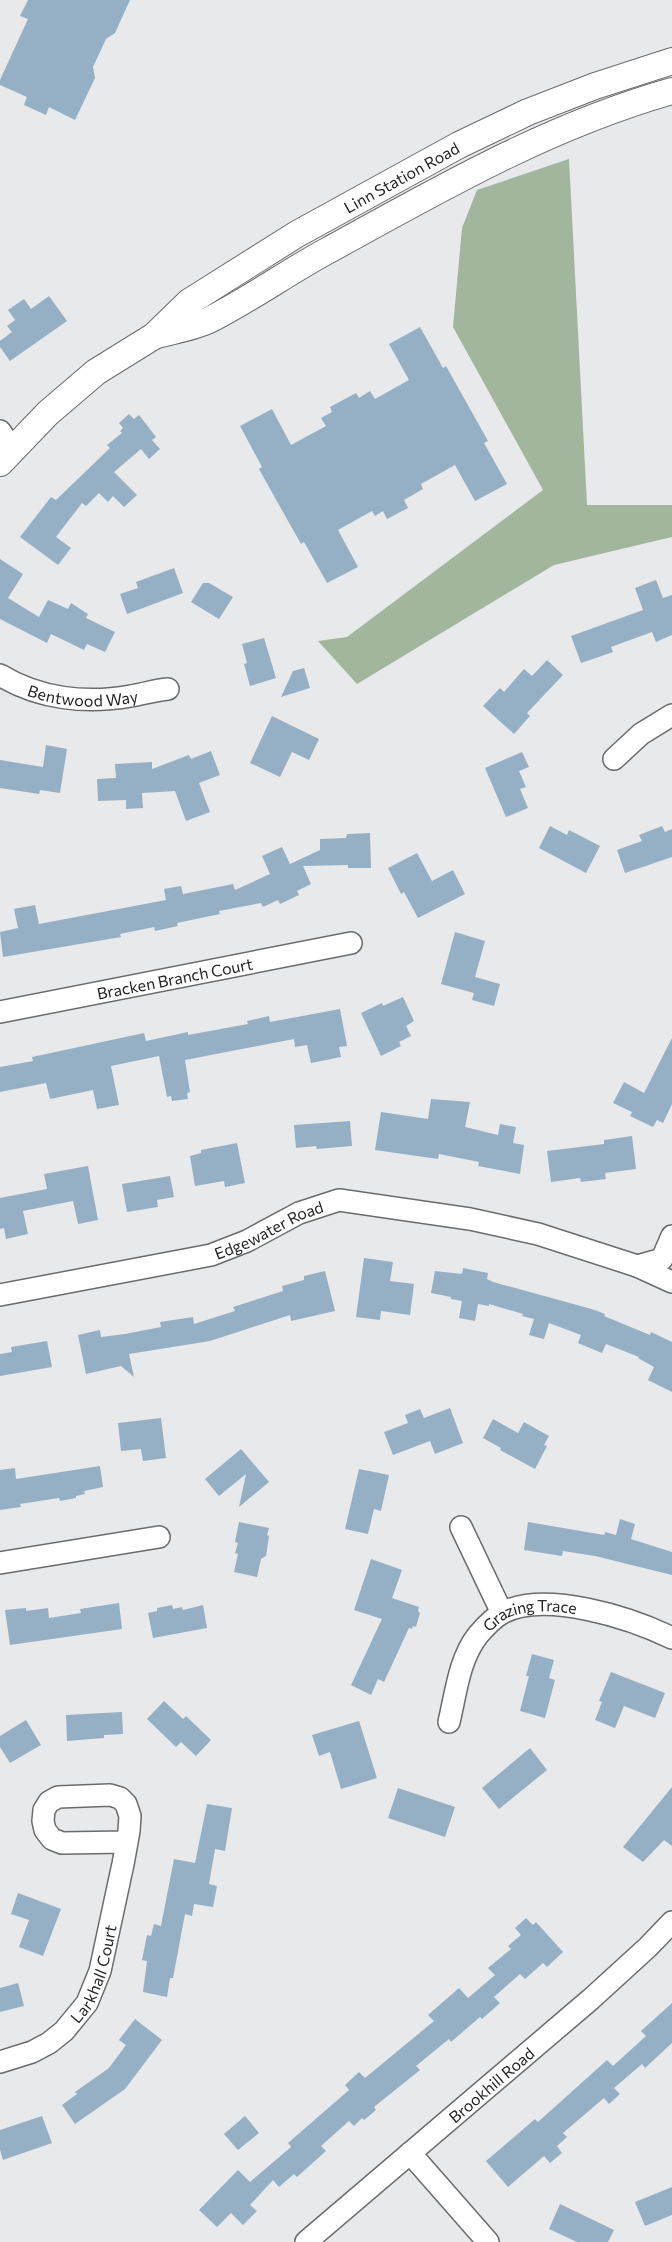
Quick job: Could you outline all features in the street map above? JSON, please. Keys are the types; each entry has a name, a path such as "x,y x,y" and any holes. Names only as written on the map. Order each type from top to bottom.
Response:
{"street":[{"name":"Linn Station Road","path":"4,448 96,372 154,336 189,302 297,234 459,145 528,112 641,70 672,61"},
{"name":"Linn Station Road","path":"154,336 211,319 311,260 472,171 605,113 672,91"},
{"name":"Bentwood Way","path":"0,675 35,692 59,698 93,699 130,696 168,689"},
{"path":"614,759 642,734 672,715"},
{"name":"Bracken Branch Court","path":"0,1012 351,943"},
{"name":"Edgewater Road","path":"0,1295 211,1255 247,1241 299,1213 339,1200 470,1219 538,1234 637,1266 672,1282"},
{"path":"637,1266 662,1259 672,1236"},
{"path":"461,1527 502,1613"},
{"path":"0,1563 159,1538"},
{"name":"Grazing Trace","path":"449,1722 460,1673 468,1652 478,1634 502,1613 532,1605 578,1608 629,1620 672,1638"},
{"name":"Larkhall Court","path":"0,2062 32,2052 49,2043 64,2031 87,2003 100,1971 127,1842"},
{"name":"Brookhill Road","path":"306,2242 591,2000 672,1922"},
{"path":"410,2154 488,2242"}],"green space":[{"path":"569,159 587,505 672,505 672,537 554,565 357,684 318,641 347,637 543,490 453,327 462,228 477,190"}],"building":[{"path":"28,0 130,0 115,33 106,39 93,67 95,78 75,120 49,107 46,115 24,105 27,97 0,85 0,80 28,19 20,16"},
{"path":"49,296 67,321 10,361 0,347 0,341 12,332 7,326 15,320 8,310 24,299 31,309"},
{"path":"420,327 443,368 446,366 488,441 484,443 507,484 475,501 455,465 421,484 423,489 404,500 408,508 387,519 383,511 375,516 372,511 338,530 358,567 327,583 304,542 301,544 259,469 262,467 240,426 272,409 291,445 326,426 321,418 332,412 330,407 356,393 359,398 370,391 375,399 409,380 389,344"},
{"path":"129,414 134,419 139,415 156,437 152,440 160,449 149,459 141,449 114,472 137,495 124,507 113,496 108,502 99,493 86,506 82,503 56,537 71,548 58,565 20,537 51,497 56,500 110,448 107,445 122,433 120,431 123,428 119,423"},
{"path":"0,559 23,574 8,598 39,617 48,600 68,609 71,603 88,614 86,618 115,632 105,652 87,644 84,650 51,634 47,643 0,619"},
{"path":"174,568 183,593 127,614 120,594 138,588 136,582"},
{"path":"656,580 663,598 672,595 672,635 656,642 652,632 611,647 613,652 581,663 571,636 643,610 635,588"},
{"path":"203,583 209,583 233,597 219,619 191,602"},
{"path":"264,638 276,678 250,686 242,644"},
{"path":"547,660 563,675 527,713 530,716 514,734 483,706 500,688 504,692 524,669 532,676"},
{"path":"304,668 310,688 281,697 293,671"},
{"path":"272,716 319,739 309,760 292,752 280,777 250,763"},
{"path":"46,745 67,749 60,793 40,790 39,794 0,788 0,760 43,767"},
{"path":"211,751 220,775 199,783 210,812 186,821 175,791 142,793 143,808 126,809 126,800 98,801 97,779 116,778 115,764 152,762 152,769 189,755 191,759"},
{"path":"522,752 529,767 519,771 526,787 520,789 528,808 506,817 485,768"},
{"path":"550,826 567,835 569,830 600,846 586,873 539,848"},
{"path":"662,826 665,832 672,829 672,857 625,873 617,850 642,841 639,835"},
{"path":"370,833 371,868 348,868 348,865 303,866 311,884 297,891 299,895 280,904 278,900 263,907 261,903 219,911 220,914 177,923 178,926 155,931 154,927 120,934 121,937 3,957 0,932 18,928 14,909 35,905 39,924 166,900 164,889 181,886 183,894 233,884 235,890 270,874 262,856 282,847 290,864 320,850 320,839 346,838 347,834"},
{"path":"417,853 432,881 453,870 465,894 418,918 404,892 401,894 388,868"},
{"path":"455,932 485,941 475,977 500,984 494,1006 472,1000 474,993 441,984"},
{"path":"403,997 414,1021 406,1026 411,1036 399,1042 401,1046 381,1056 361,1013 382,1003 383,1006"},
{"path":"340,1009 347,1046 339,1047 341,1057 311,1063 307,1045 295,1047 294,1039 185,1060 190,1092 187,1093 188,1099 172,1101 171,1096 167,1097 159,1056 111,1066 119,1105 97,1109 93,1090 50,1099 46,1083 0,1092 0,1067 33,1061 32,1057 144,1033 146,1041 188,1032 188,1035 248,1024 247,1021 269,1016 270,1022"},
{"path":"672,1038 672,1104 663,1123 657,1120 653,1127 630,1116 632,1112 613,1103 624,1082 644,1093"},
{"path":"431,1099 470,1102 465,1127 498,1135 500,1124 516,1127 513,1143 524,1145 520,1174 478,1166 479,1162 439,1154 438,1159 375,1150 381,1112 428,1119"},
{"path":"350,1121 352,1146 296,1148 294,1125"},
{"path":"632,1136 636,1169 605,1173 606,1179 581,1182 580,1178 551,1182 547,1151 604,1144 604,1140"},
{"path":"237,1143 245,1183 225,1187 224,1181 195,1186 190,1156 201,1153 201,1150"},
{"path":"88,1166 98,1220 78,1224 73,1201 23,1211 28,1234 6,1239 4,1228 0,1229 0,1198 47,1189 44,1174"},
{"path":"170,1176 174,1197 157,1200 158,1207 127,1212 122,1184"},
{"path":"364,1258 393,1262 390,1281 414,1284 410,1315 381,1311 380,1320 356,1317"},
{"path":"463,1268 488,1273 487,1279 493,1282 595,1310 605,1314 604,1316 650,1335 651,1332 672,1342 672,1392 648,1380 654,1367 639,1357 606,1344 602,1353 578,1343 581,1335 549,1323 544,1339 529,1335 534,1319 489,1304 489,1306 478,1304 475,1321 459,1318 462,1301 431,1293 435,1271 462,1274"},
{"path":"325,1271 335,1311 291,1321 290,1315 210,1341 129,1354 134,1377 121,1366 86,1374 78,1335 100,1330 101,1337 125,1334 161,1327 160,1322 193,1317 194,1324 235,1311 233,1307 283,1291 282,1286 304,1280 304,1276"},
{"path":"47,1341 52,1367 0,1376 0,1354 12,1352 11,1347"},
{"path":"450,1408 463,1443 435,1454 430,1441 393,1455 384,1432 408,1423 405,1415 420,1409 424,1418"},
{"path":"161,1418 166,1458 143,1461 141,1449 121,1451 118,1423"},
{"path":"493,1419 518,1433 524,1422 549,1436 544,1445 547,1446 535,1469 483,1438"},
{"path":"241,1449 269,1482 239,1507 246,1474 219,1496 205,1479"},
{"path":"100,1466 103,1487 84,1491 85,1494 76,1496 76,1498 60,1501 59,1498 20,1504 21,1507 0,1510 0,1470 15,1468 16,1479"},
{"path":"359,1469 389,1475 381,1511 374,1509 368,1534 345,1529"},
{"path":"620,1519 635,1524 631,1539 672,1552 672,1575 595,1556 563,1551 562,1556 524,1550 528,1522 616,1535"},
{"path":"239,1522 269,1528 266,1556 261,1559 257,1577 234,1572 238,1554 235,1553 238,1543 235,1542"},
{"path":"371,1559 402,1570 392,1598 419,1607 420,1613 416,1627 409,1628 384,1682 378,1679 371,1695 351,1685 382,1619 354,1610"},
{"path":"119,1603 122,1629 10,1645 5,1610 26,1608 26,1611 48,1608 49,1618 81,1613 80,1609"},
{"path":"172,1605 173,1609 182,1607 183,1610 203,1605 207,1628 153,1638 148,1613 157,1611 157,1608"},
{"path":"532,1654 554,1660 549,1678 555,1680 545,1718 520,1711"},
{"path":"611,1672 665,1693 655,1718 624,1706 615,1728 595,1720 602,1702 599,1701"},
{"path":"164,1701 183,1719 186,1716 211,1740 196,1756 181,1742 176,1747 147,1719"},
{"path":"122,1712 123,1734 67,1741 66,1715"},
{"path":"26,1720 41,1745 10,1763 0,1747 0,1736"},
{"path":"359,1721 377,1778 341,1789 330,1752 319,1756 312,1735"},
{"path":"530,1748 547,1770 499,1809 482,1788"},
{"path":"672,1787 672,1846 664,1840 643,1862 623,1847"},
{"path":"398,1788 455,1807 445,1837 388,1818"},
{"path":"207,1804 232,1808 225,1851 215,1849 209,1884 217,1886 213,1907 194,1904 192,1916 185,1914 173,1978 170,1978 167,1997 143,1992 147,1961 142,1960 147,1935 151,1936 154,1924 161,1926 174,1859 195,1863"},
{"path":"18,1893 61,1909 43,1956 19,1947 29,1920 11,1914"},
{"path":"526,1918 533,1925 536,1922 563,1952 547,1967 543,1963 525,1979 520,1974 494,1997 500,2003 482,2019 480,2017 451,2042 449,2039 416,2066 420,2070 374,2107 376,2110 364,2120 362,2118 354,2126 349,2121 321,2146 326,2151 297,2177 294,2174 279,2187 273,2180 250,2205 257,2211 243,2225 231,2213 217,2227 199,2210 238,2170 250,2182 291,2147 288,2143 349,2090 345,2085 359,2072 365,2078 434,2021 428,2015 459,1988 468,1998 495,1975 488,1968 511,1949 508,1946 521,1935 515,1928"},
{"path":"18,1983 24,2006 0,2012 0,1988"},
{"path":"672,2003 672,2043 645,2068 642,2064 614,2088 620,2094 609,2104 604,2098 563,2133 567,2137 557,2146 562,2153 550,2163 544,2156 508,2187 486,2161 535,2119 538,2122 607,2060 613,2066 646,2036 641,2031"},
{"path":"135,2019 162,2040 125,2089 75,2124 62,2105 77,2094 75,2092 109,2068 126,2045 119,2040"},
{"path":"42,2116 52,2143 3,2160 0,2150 0,2130"},
{"path":"245,2116 259,2133 238,2150 224,2134"},
{"path":"672,2187 672,2215 645,2226 635,2202"},
{"path":"560,2204 614,2230 608,2242 577,2242 549,2229"}]}
